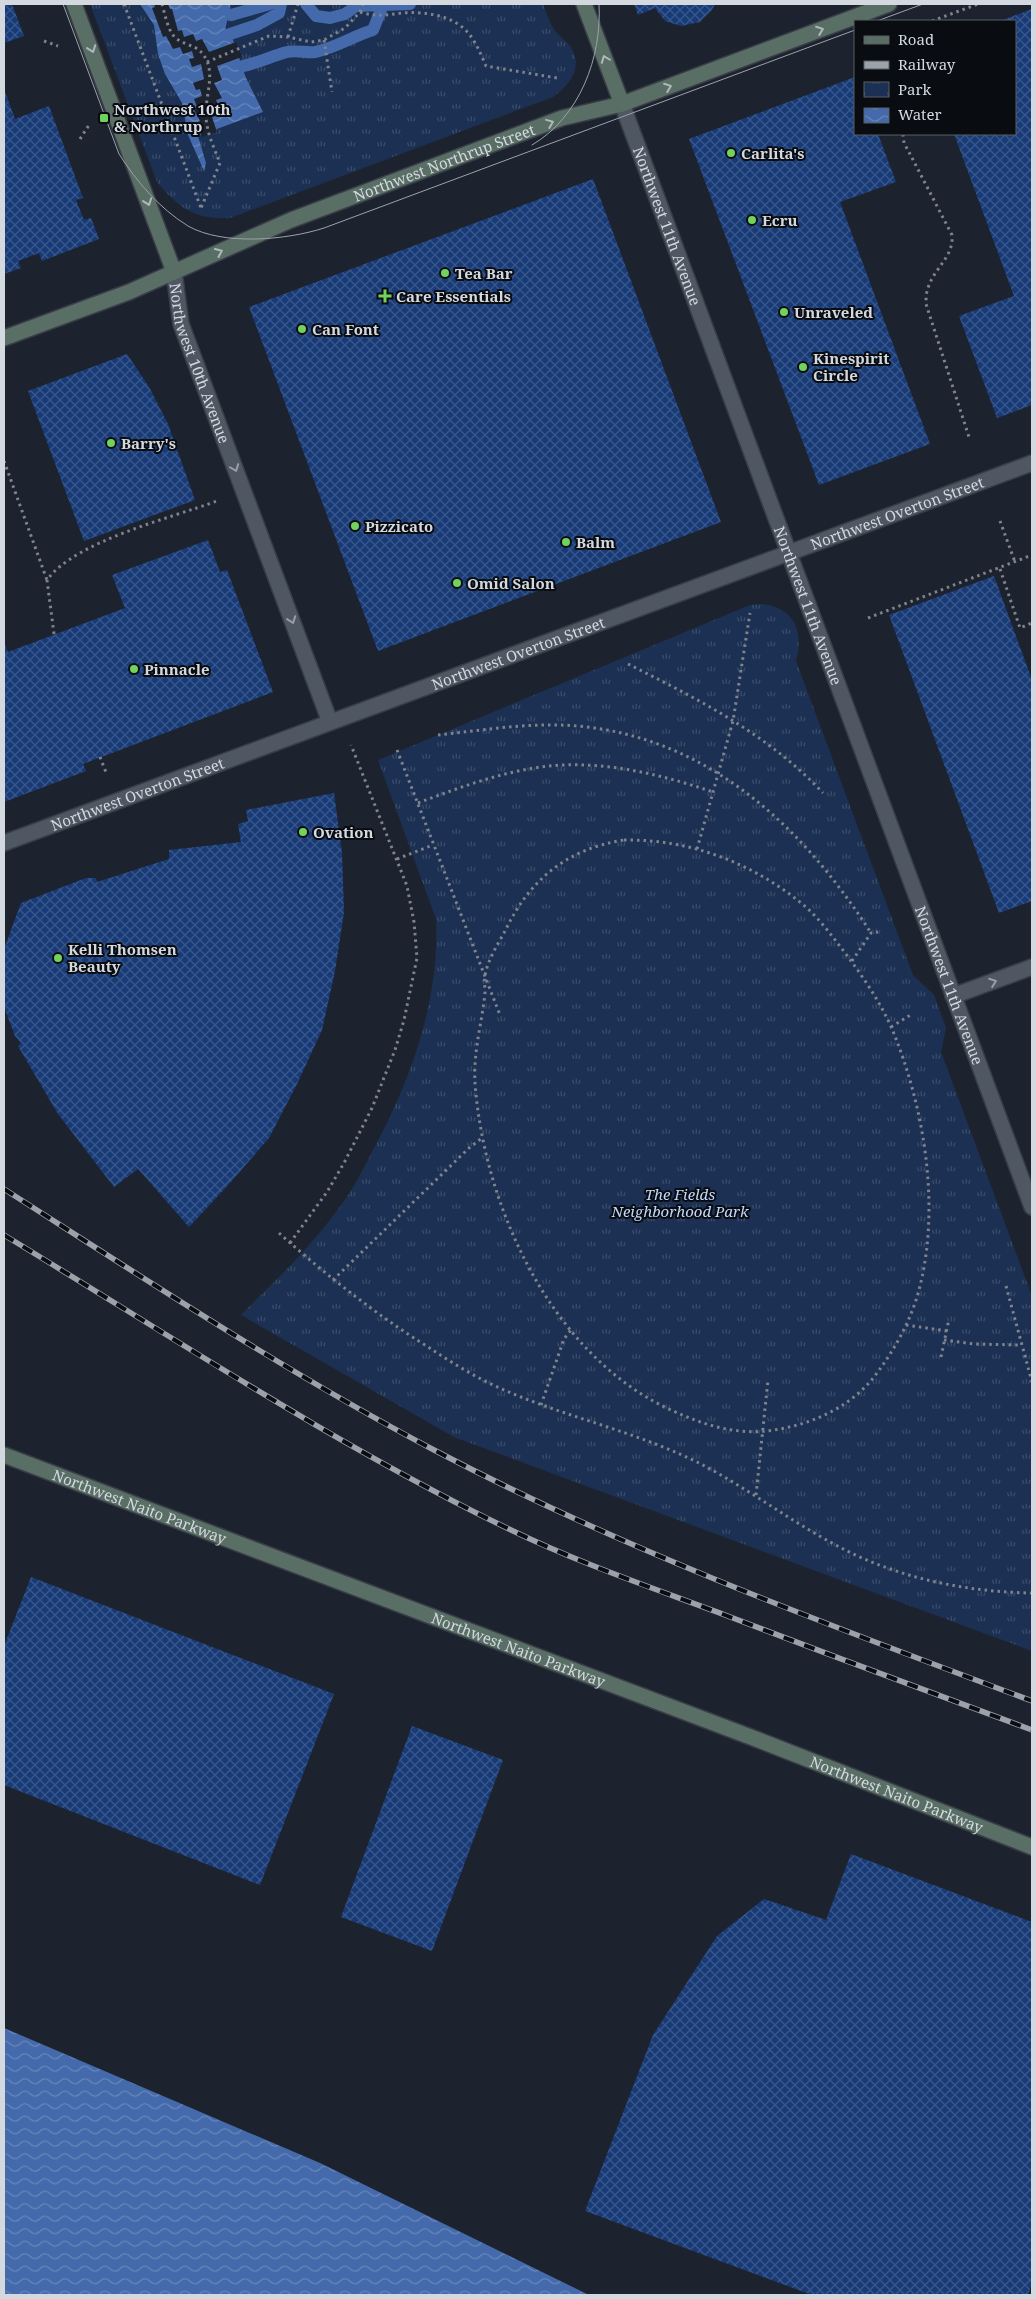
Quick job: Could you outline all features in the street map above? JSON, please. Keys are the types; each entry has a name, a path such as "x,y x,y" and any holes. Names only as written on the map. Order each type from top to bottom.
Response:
{"main road":[{"name":"Northwest 10th Avenue","path":"74,4 174,272"},
{"name":"Northwest 11th Avenue","path":"584,4 622,104"},
{"name":"Northwest Northrup Street","path":"4,338 129,292 290,220 562,118 622,104 889,4"},
{"name":"Northwest Naito Parkway","path":"4,1455 747,1735 1032,1847"}],"street":[{"name":"Northwest 11th Avenue","path":"622,104 1032,1207"},
{"name":"Northwest 10th Avenue","path":"174,272 181,324 244,491 335,720"},
{"name":"Northwest Overton Street","path":"4,843 1032,463"},
{"path":"953,996 1032,967"}],"path":[{"path":"124,4 201,208 220,163 210,137 205,116 210,75 207,62 198,48 176,38 171,32 162,4"},
{"path":"288,36 298,4"},
{"path":"207,62 269,36 288,36 311,42 324,40 345,28 360,12 363,4"},
{"path":"935,20 978,4"},
{"path":"360,12 372,16 409,13 437,15 457,24 466,31 486,66 557,78"},
{"path":"324,40 332,92"},
{"path":"903,135 904,143 952,235 952,248 929,284 926,304 969,437"},
{"path":"4,461 47,580 54,634"},
{"path":"47,580 55,569 80,552 244,491"},
{"path":"1000,521 1015,562"},
{"path":"868,618 1000,569 1032,555"},
{"path":"1000,569 1020,628 1032,623"},
{"path":"697,849 733,721 750,613"},
{"path":"628,664 691,696 733,721 772,747 808,777 823,793"},
{"path":"290,1243 327,1192 358,1138 384,1080 404,1020 417,958 414,922 407,886 397,859 335,720"},
{"path":"438,735 513,727 578,726 641,738 671,748 696,760 718,774 766,809 811,852 835,880 871,933"},
{"path":"396,750 500,1015"},
{"path":"418,803 477,782 542,767 569,765 644,773 675,779 713,792"},
{"path":"624,840 650,840 673,843 697,849 744,866 788,893 820,921 852,961 891,1027 920,1122 928,1198 928,1224 922,1276 916,1299 906,1325 888,1358 868,1385 838,1408 794,1427 764,1432 742,1432 702,1424 662,1406 642,1394 599,1361 571,1330 546,1295 507,1223 489,1171 482,1138 475,1079 476,1051 485,991 484,974 512,915 536,883 572,856 606,843 624,840"},
{"path":"397,859 433,845"},
{"path":"852,961 871,933 878,932"},
{"path":"891,1027 912,1014"},
{"path":"333,1280 469,1148 482,1138"},
{"path":"279,1233 333,1280 383,1319 499,1388 695,1461 756,1495 830,1543 852,1554 923,1579 970,1589 1032,1594"},
{"path":"1006,1286 1032,1382"},
{"path":"941,1357 949,1318"},
{"path":"906,1325 946,1331"},
{"path":"541,1405 564,1340 571,1330"},
{"path":"944,1340 974,1344 1021,1345"},
{"path":"756,1495 768,1380"}],"green space":[{"path":"90,4 543,4 554,29 572,49 576,64 569,83 553,97 230,218 207,217 180,205 157,182"},
{"name":"The Fields Neighborhood Park","path":"763,604 783,611 790,616 798,631 799,640 796,661 913,975 934,995 946,1028 941,1052 1032,1296 1032,1651 454,1437 241,1315 314,1239 351,1190 387,1123 411,1068 428,1009 436,949 436,919 378,760 750,605"}],"water":[{"path":"140,4 230,4 231,15 227,21 225,31 227,35 232,37 246,78 263,112 198,136 206,163 204,171 188,135 182,103 165,74 158,54 154,25"},
{"path":"4,2028 320,2163 589,2295 4,2295"}],"pier":[{"path":"154,4 168,4 170,9 172,9 178,31 182,30 184,37 193,34 196,41 202,39 209,52 236,42 242,57 217,66 222,80 214,83 222,98 216,100 219,107 213,109 216,116 212,117 217,132 202,137 197,123 200,121 193,108 197,107 194,99 202,96 200,89 196,90 193,83 204,79 201,64 192,67 189,59 194,58 192,51 183,54 180,47 173,49 166,36 163,37 152,8 155,7"}],"building":[{"path":"4,4 12,4 24,36 4,43"},
{"path":"634,4 715,4 712,10 700,22 681,26 665,21 655,8 638,15"},
{"path":"1032,9 1032,405 997,418 959,316 1014,296 954,135 1016,135 1016,20 1003,20"},
{"path":"854,77 854,135 878,135 896,182 840,202 930,444 819,485 689,139"},
{"path":"4,89 15,119 49,106 83,198 76,200 84,220 91,218 99,239 42,261 39,253 18,261 21,268 4,274"},
{"path":"593,179 721,522 378,651 249,307"},
{"name":"Barry's","path":"127,354 149,387 168,424 195,500 84,541 28,391"},
{"name":"Pinnacle","path":"208,540 220,572 227,570 273,692 83,764 86,771 4,802 4,642 8,652 125,608 112,575"},
{"path":"994,576 1032,680 1032,901 999,913 889,615"},
{"path":"334,793 342,853 344,912 335,971 322,1030 269,1138 189,1227 138,1169 114,1187 58,1114 18,1046 21,1043 15,1036 4,1007 4,949 21,903 86,878 96,878 97,882 169,859 169,850 241,842 238,824 248,821 246,810"},
{"path":"31,1577 334,1694 260,1885 4,1785 4,1646"},
{"path":"412,1726 503,1760 432,1951 341,1917"},
{"path":"851,1854 1032,1922 1032,2283 1028,2295 812,2295 585,2211 653,2035 717,1936 764,1899 826,1920"}],"waterway":[{"path":"231,15 270,4"},
{"path":"227,35 257,25 279,13 281,4"},
{"path":"306,4 316,16 330,18 345,14 356,6 410,4"},
{"path":"243,66 287,52 315,52 323,50 373,30 383,5"}],"tram line":[{"path":"63,4 119,154 133,175 158,203 188,226 202,232 237,239 292,236 324,228 854,30"},
{"path":"532,145 549,133 563,119 585,84 597,44 599,4"},
{"path":"880,20 923,4"}],"railway":[{"path":"4,1189 270,1357 379,1420 506,1487 654,1554 729,1585 1032,1701"},
{"path":"4,1235 317,1426 446,1497 511,1530 617,1575 1032,1730"}],"place":[{"name":"Northwest 10th & Northrup","path":"104,118"},
{"name":"Carlita's","path":"731,153"},
{"name":"Ecru","path":"752,220"},
{"name":"Tea Bar","path":"445,273"},
{"name":"Care Essentials","path":"385,296"},
{"name":"Unraveled","path":"784,312"},
{"name":"Can Font","path":"302,329"},
{"name":"Kinespirit Circle","path":"803,367"},
{"name":"Barry's","path":"111,443"},
{"name":"Pizzicato","path":"355,526"},
{"name":"Balm","path":"566,542"},
{"name":"Omid Salon","path":"457,583"},
{"name":"Pinnacle","path":"134,669"},
{"name":"Ovation","path":"303,832"},
{"name":"Kelli Thomsen Beauty","path":"58,958"}]}
